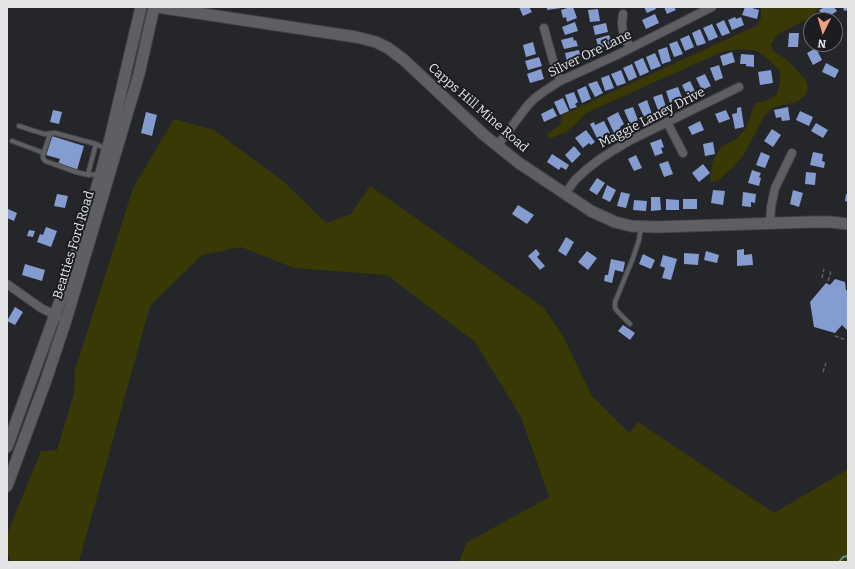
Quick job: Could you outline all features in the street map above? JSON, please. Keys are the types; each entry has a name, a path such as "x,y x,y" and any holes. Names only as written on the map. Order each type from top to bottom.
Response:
{"main road":[{"name":"Beatties Ford Road","path":"7,447 56,315 101,174 111,160 141,7"},
{"name":"Beatties Ford Road","path":"7,486 46,380 66,320 111,160 139,74 154,7"},
{"name":"Capps Hill Mine Road","path":"157,7 212,13 356,37 376,42 394,52 404,60 484,135 519,163 591,211 622,224 641,227 830,222 848,224"}],"street":[{"name":"Silver Ore Lane","path":"497,146 535,98 546,90 560,81 712,7"},
{"path":"623,14 623,32 630,48"},
{"path":"544,28 560,81"},
{"name":"Maggie Laney Drive","path":"565,194 575,180 600,159 629,141 739,87"},
{"path":"667,122 683,153"},
{"path":"770,223 771,207 775,188 792,153"},
{"path":"7,284 41,308 66,320"}],"lane":[{"path":"18,126 44,134 55,133 96,144 102,147 111,160 101,174 88,174 69,170 45,161 43,158 50,134"},
{"path":"12,141 44,153"},
{"path":"88,174 96,144"},
{"path":"630,324 615,308 615,302 633,258 639,240 641,227"}],"path":[{"path":"822,278 824,269"},
{"path":"828,281 831,271"},
{"path":"835,336 846,340"},
{"path":"823,372 826,362"}],"shaded area":[{"path":"761,7 819,7 816,12 803,12 803,21 778,34 771,44 773,51 787,60 806,80 808,88 805,96 797,102 771,109 764,117 743,156 718,181 712,182 710,179 713,160 721,147 737,138 746,128 756,103 766,101 777,94 780,82 780,71 767,58 757,51 743,49 724,51 586,113 566,132 549,139 547,134 560,125 562,115 758,25 761,17"},
{"path":"174,119 214,130 284,182 326,223 351,214 370,186 543,307 563,336 592,396 629,433 638,422 774,513 848,469 848,562 459,562 466,543 549,497 521,417 475,342 387,275 294,268 241,247 202,255 150,306 79,562 11,562 7,550 7,534 41,451 57,450 74,393 75,370 133,188"}],"building":[{"path":"519,7 529,7 532,12 523,16"},
{"path":"547,7 561,7 561,8 547,10"},
{"path":"573,7 577,18 567,22 566,17 563,18 561,10"},
{"path":"644,7 655,7 656,9 647,13"},
{"path":"664,7 674,7 676,10 667,14"},
{"path":"745,7 759,10 757,19 742,15"},
{"path":"825,7 834,7 837,11 820,12 819,10"},
{"path":"843,7 848,7 848,10 844,11"},
{"path":"598,9 600,21 590,22 588,10"},
{"path":"655,14 659,23 646,29 642,20"},
{"path":"735,17 736,19 741,17 744,25 732,30 728,20"},
{"path":"724,20 730,33 722,36 716,24"},
{"path":"575,22 578,31 565,35 562,27"},
{"path":"606,23 608,32 595,35 593,26"},
{"path":"712,24 718,37 709,41 703,28"},
{"path":"700,29 706,43 697,46 692,33"},
{"path":"789,33 799,33 798,47 788,47"},
{"path":"609,35 613,44 599,49 596,39"},
{"path":"689,35 694,47 685,51 680,39"},
{"path":"573,37 578,46 564,49 561,40"},
{"path":"677,41 683,54 674,57 669,44"},
{"path":"533,42 536,54 526,57 523,45"},
{"path":"667,47 671,61 662,64 658,50"},
{"path":"579,50 581,59 567,62 565,53"},
{"path":"732,52 735,62 723,66 720,56"},
{"path":"818,52 822,60 813,65 807,53"},
{"path":"655,53 661,66 651,70 646,57"},
{"path":"741,54 754,55 754,67 746,66 746,64 740,64"},
{"path":"539,57 542,66 528,70 525,61"},
{"path":"643,58 649,72 640,76 634,62"},
{"path":"826,63 839,70 835,78 822,72"},
{"path":"632,64 637,77 629,81 623,68"},
{"path":"719,65 723,78 715,81 710,68"},
{"path":"541,69 544,79 530,83 527,74"},
{"path":"621,70 626,83 617,86 611,74"},
{"path":"771,70 773,83 760,85 758,72"},
{"path":"705,74 711,86 702,90 696,78"},
{"path":"609,75 614,88 605,91 601,78"},
{"path":"597,81 603,93 595,97 588,84"},
{"path":"690,81 696,93 688,97 682,85"},
{"path":"586,86 591,99 582,103 577,90"},
{"path":"678,87 683,100 670,103 666,91"},
{"path":"574,92 578,102 575,104 577,107 570,109 565,95"},
{"path":"662,94 666,107 658,110 653,97"},
{"path":"563,98 569,111 560,115 554,102"},
{"path":"647,100 652,114 644,117 638,104"},
{"path":"633,107 638,120 630,124 624,110"},
{"path":"741,107 744,127 735,129 732,114 737,113 737,108"},
{"path":"788,107 790,120 782,121 781,117 776,118 774,110"},
{"path":"553,108 557,116 544,122 541,114"},
{"path":"53,110 62,112 59,124 50,122"},
{"path":"726,110 730,119 719,123 715,114"},
{"path":"800,111 813,117 809,126 796,120"},
{"path":"146,112 157,115 152,136 141,133"},
{"path":"618,112 624,124 620,127 621,130 614,133 607,118"},
{"path":"604,121 610,133 604,136 606,138 599,142 590,124 594,122 595,125"},
{"path":"700,121 704,130 692,135 688,127"},
{"path":"816,123 828,130 823,138 811,131"},
{"path":"772,129 781,135 773,147 764,141"},
{"path":"586,130 595,142 591,145 589,143 583,148 575,138"},
{"path":"52,136 84,146 77,170 58,164 60,159 46,155"},
{"path":"661,139 664,147 661,148 663,153 655,156 650,143"},
{"path":"713,142 715,154 705,156 703,144"},
{"path":"574,146 581,154 572,163 565,155"},
{"path":"761,152 770,156 765,168 756,165"},
{"path":"813,152 823,154 822,161 825,162 824,168 810,165"},
{"path":"552,154 569,165 566,170 561,167 559,170 547,162"},
{"path":"636,155 642,168 634,171 628,159"},
{"path":"668,161 673,174 664,177 659,164"},
{"path":"703,164 710,173 699,182 692,173"},
{"path":"752,170 761,173 759,177 761,178 759,186 748,183"},
{"path":"806,172 816,173 815,185 805,184"},
{"path":"597,178 605,183 597,195 589,190"},
{"path":"607,185 616,190 610,202 602,198"},
{"path":"713,190 725,191 723,205 711,203"},
{"path":"793,190 803,193 799,207 790,204"},
{"path":"621,192 630,194 626,208 617,206"},
{"path":"743,192 756,194 755,203 751,202 751,207 742,206"},
{"path":"57,194 68,196 65,208 54,206"},
{"path":"846,194 848,195 848,202 845,201"},
{"path":"651,197 660,197 661,210 651,211"},
{"path":"666,199 679,200 679,210 666,210"},
{"path":"683,199 697,199 697,209 683,209"},
{"path":"634,200 647,201 646,211 633,210"},
{"path":"518,205 534,215 527,224 512,214"},
{"path":"8,209 17,213 14,221 7,218"},
{"path":"46,227 57,231 51,247 37,242 40,234 43,235"},
{"path":"29,230 35,231 33,237 27,236"},
{"path":"566,237 574,242 566,256 558,251"},
{"path":"536,249 540,254 537,257 545,266 540,270 528,256"},
{"path":"744,249 744,255 752,254 753,265 737,266 737,250"},
{"path":"587,251 597,258 588,270 578,262"},
{"path":"706,251 719,255 717,263 704,260"},
{"path":"684,253 699,254 698,265 684,264"},
{"path":"643,254 655,260 651,269 639,264"},
{"path":"663,255 677,259 671,280 662,278 665,268 660,266"},
{"path":"611,259 625,262 623,272 615,270 612,283 604,281 605,275 608,275"},
{"path":"25,264 45,270 42,281 22,275"},
{"path":"835,279 845,282 846,290 848,291 848,331 842,325 835,333 814,327 810,302 826,283 830,285"},
{"path":"15,307 23,312 15,325 7,321"},
{"path":"623,325 635,333 630,340 618,331"}],"waterway":[{"path":"839,562 843,557 848,556"}]}
